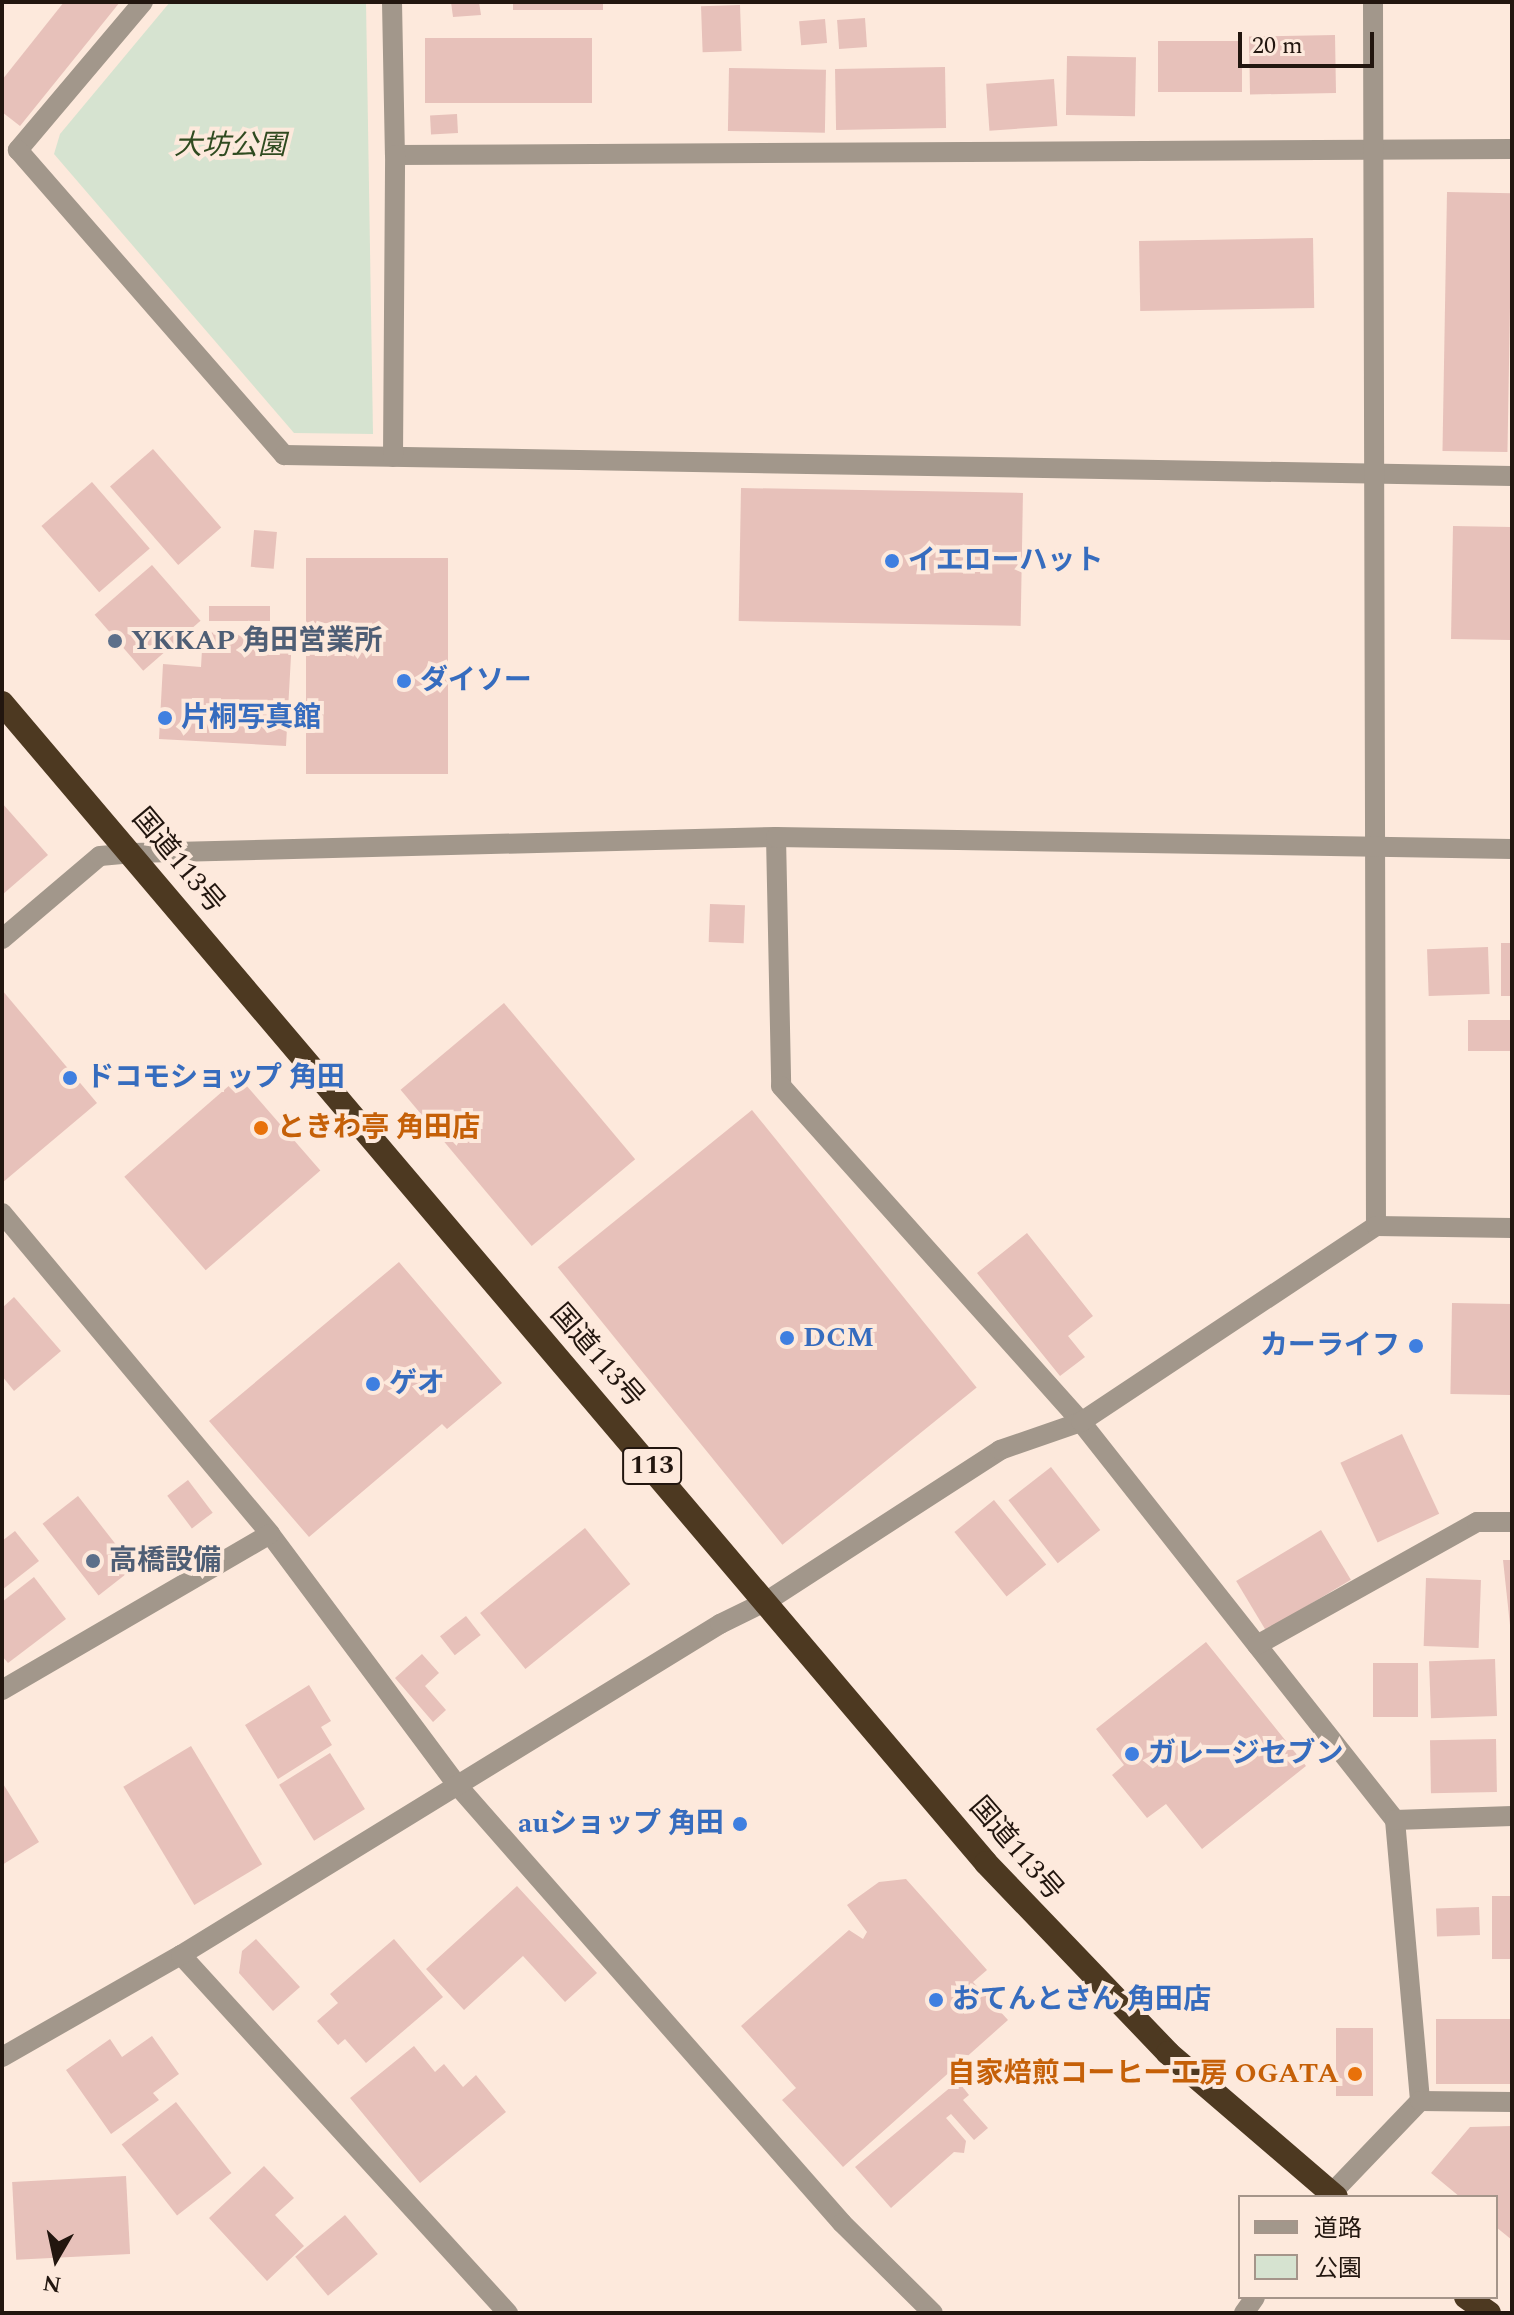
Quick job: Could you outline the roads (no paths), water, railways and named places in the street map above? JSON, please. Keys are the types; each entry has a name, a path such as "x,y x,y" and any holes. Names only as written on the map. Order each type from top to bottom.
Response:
{"highway":[{"name":"国道113号","path":"2,703 133,853 986,1863 1086,1972 1168,2053 1331,2195"},
{"path":"1469,2299 1489,2313"}],"street":[{"path":"143,2 18,150 284,455 1512,476"},
{"path":"392,2 395,155 393,457"},
{"path":"1373,2 1376,1226"},
{"path":"395,155 1512,149"},
{"path":"776,837 781,1086 1081,1422 1395,1820 1420,2101"},
{"path":"2,939 100,856 133,853 776,837 1512,849"},
{"path":"2,1213 270,1534 457,1785 842,2223 933,2313"},
{"path":"2,2057 181,1955 720,1624 767,1601 1000,1450 1081,1422 1376,1226 1512,1228"},
{"path":"1257,1645 1477,1522 1512,1522"},
{"path":"2,1690 270,1534"},
{"path":"1395,1820 1512,1816"},
{"path":"181,1955 508,2313"},
{"path":"1333,2195 1420,2101 1512,2102"}],"place":[{"name":"イエローハット","path":"892,561"},
{"name":"YKKAP 角田営業所","path":"115,641"},
{"name":"ダイソー","path":"404,681"},
{"name":"片桐写真館","path":"165,718"},
{"name":"ドコモショップ 角田","path":"70,1078"},
{"name":"ときわ亭 角田店","path":"261,1128"},
{"name":"DCM","path":"787,1338"},
{"name":"カーライフ","path":"1416,1346"},
{"name":"ゲオ","path":"373,1384"},
{"name":"高橋設備","path":"93,1561"},
{"name":"ガレージセブン","path":"1132,1754"},
{"name":"auショップ 角田","path":"740,1824"},
{"name":"おてんとさん 角田店","path":"936,2000"},
{"name":"自家焙煎コーヒー工房 OGATA","path":"1355,2074"}],"park label":[{"name":"大坊公園","path":"230,146"}]}
